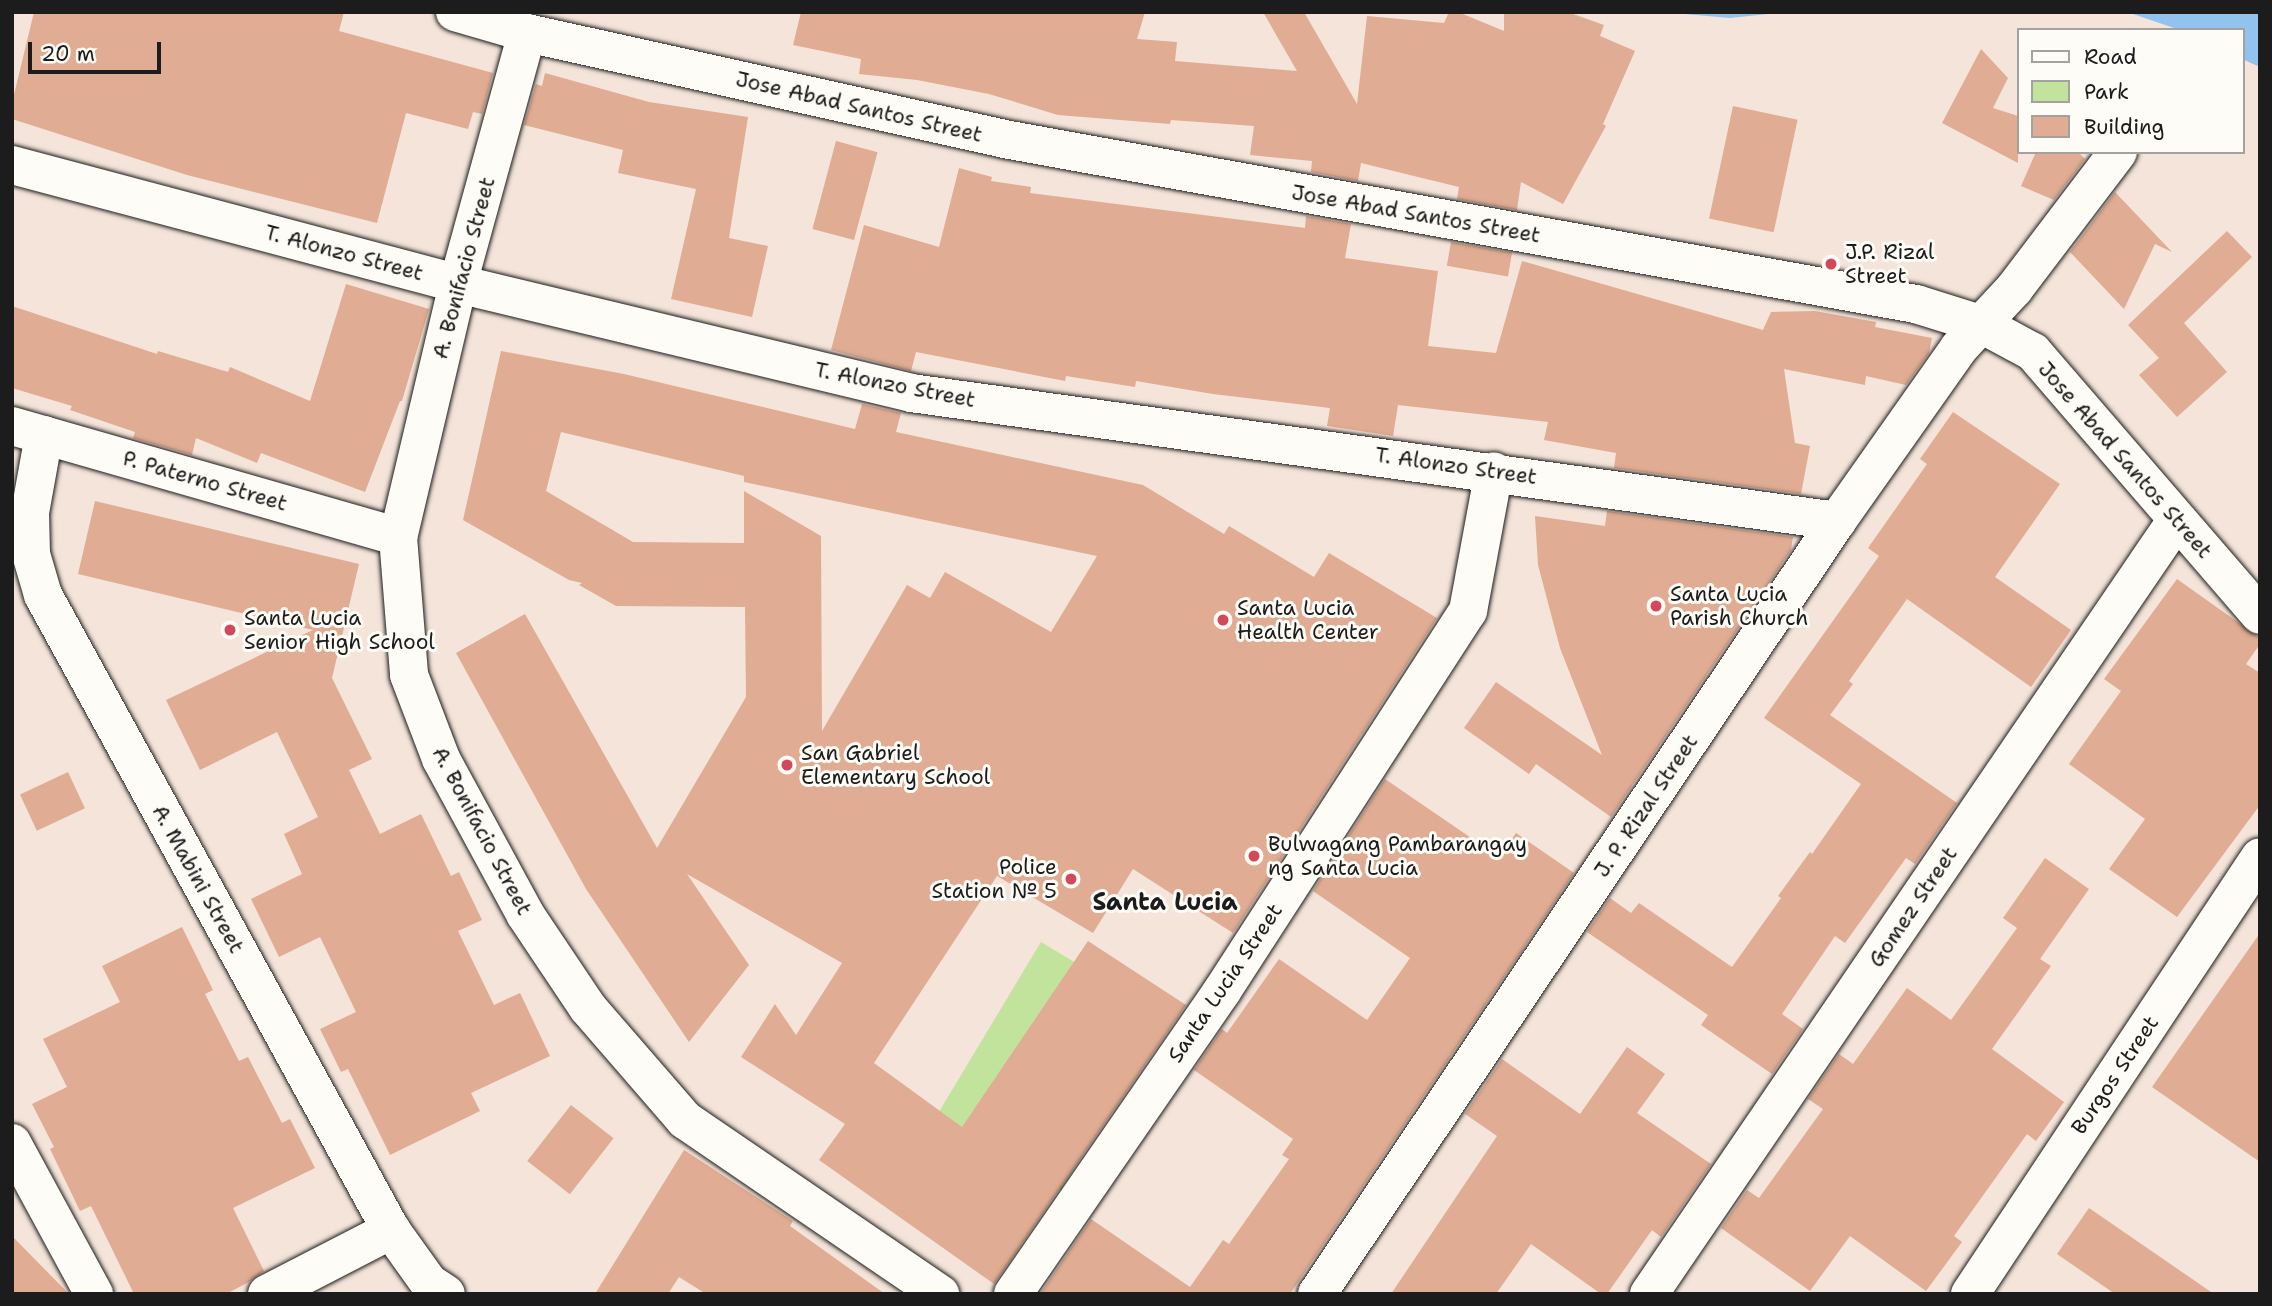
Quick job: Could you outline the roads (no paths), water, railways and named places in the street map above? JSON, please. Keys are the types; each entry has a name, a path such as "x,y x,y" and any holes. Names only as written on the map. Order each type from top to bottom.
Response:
{"street":[{"name":"Jose Abad Santos Street","path":"455,12 527,33 1004,139 1902,302 1983,325 2033,352 2176,521 2260,615"},
{"name":"A. Bonifacio Street","path":"527,33 458,284 398,537 409,675 441,759 525,914 588,1008 685,1120 940,1294"},
{"name":"J. P. Rizal Street","path":"1317,1294 1837,521 1959,348 1983,325 2116,154"},
{"name":"T. Alonzo Street","path":"12,165 458,284 911,393 1494,471 1837,521"},
{"name":"P. Paterno Street","path":"28,431 398,537"},
{"name":"A. Mabini Street","path":"28,431 31,554 43,595 391,1230 429,1283 446,1294"},
{"name":"Santa Lucia Street","path":"1013,1294 1222,991 1468,611 1494,471"},
{"name":"Gomez Street","path":"1649,1294 2176,521"},
{"name":"Burgos Street","path":"1970,1294 2260,857"},
{"path":"12,1143 92,1293"},
{"path":"267,1294 391,1230"}],"water":[{"path":"1662,12 1788,12 1730,18"},
{"path":"2127,12 2260,12 2260,67 2244,60 2244,28 2174,28"}],"place":[{"name":"J.P. Rizal Street","path":"1831,264"},
{"name":"Santa Lucia Parish Church","path":"1656,606"},
{"name":"Santa Lucia Health Center","path":"1223,620"},
{"name":"Santa Lucia Senior High School","path":"230,630"},
{"name":"San Gabriel Elementary School","path":"787,765"},
{"name":"Bulwagang Pambarangay ng Santa Lucia","path":"1254,856"},
{"name":"Police Station № 5","path":"1071,879"}],"district":[{"name":"Santa Lucia","path":"1165,903"}]}
